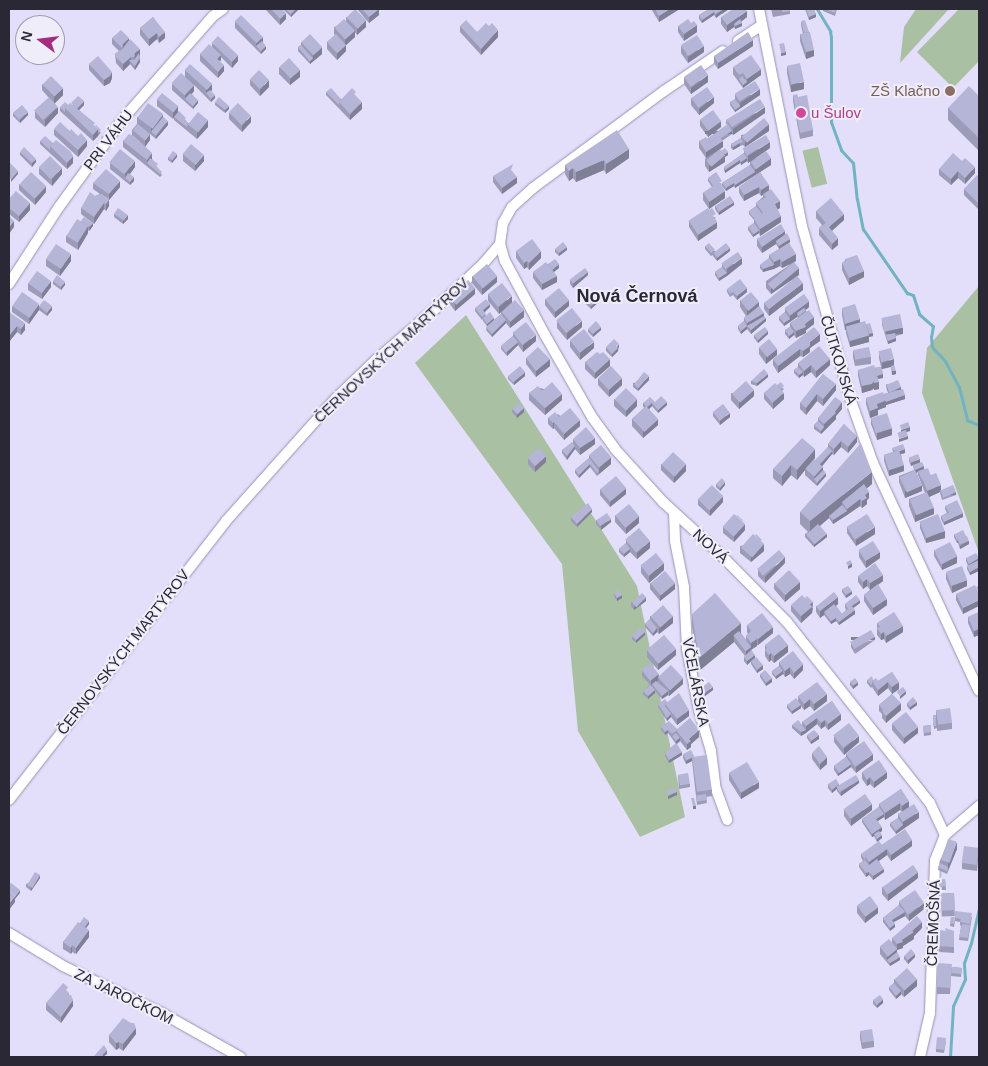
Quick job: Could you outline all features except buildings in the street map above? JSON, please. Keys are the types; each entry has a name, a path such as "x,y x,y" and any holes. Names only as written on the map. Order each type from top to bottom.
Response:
{"street":[{"name":"PRI VÁHU","path":"9,284 59,207 122,120 207,23 223,9"},
{"name":"ČUTKOVSKÁ","path":"759,9 802,226 851,401 873,463 979,691"},
{"path":"500,244 503,223 512,207 533,188 664,91 762,25"},
{"name":"NOVÁ","path":"500,244 505,261 592,417 615,449 674,512 720,554 786,622 930,803 945,835"},
{"name":"ČERNOVSKÝCH MARTÝROV","path":"9,800 232,513 336,398 377,359 436,310 500,244"},
{"name":"VČELÁRSKA","path":"674,512 675,541 684,587 687,649 699,710 712,751 716,789 727,820"},
{"name":"ČREMOŠNÁ","path":"920,1057 930,1013 935,860 945,835 979,806"},
{"name":"ZA JAROČKOM","path":"9,933 63,966 162,1013 240,1057"}],"green space":[{"path":"916,9 949,9 900,63 904,27"},
{"path":"959,9 979,9 979,61 953,88 917,52"},
{"path":"818,147 827,184 812,188 802,151"},
{"path":"979,286 979,553 922,393 927,348"},
{"path":"466,315 637,586 685,817 640,837 578,731 562,564 415,363"}],"waterway":[{"path":"817,9 830,31 831,37 831,122 841,150 853,163 863,229 907,293 913,295 919,314 933,326 932,347 945,361 959,387 967,420 979,425"},
{"path":"950,1057 953,1006 965,979 964,963 979,908"}],"place":[{"name":"ZŠ Klačno","path":"950,91"},
{"name":"u Šulov","path":"801,113"}],"district":[{"name":"Nová Černová","path":"637,296"}]}
